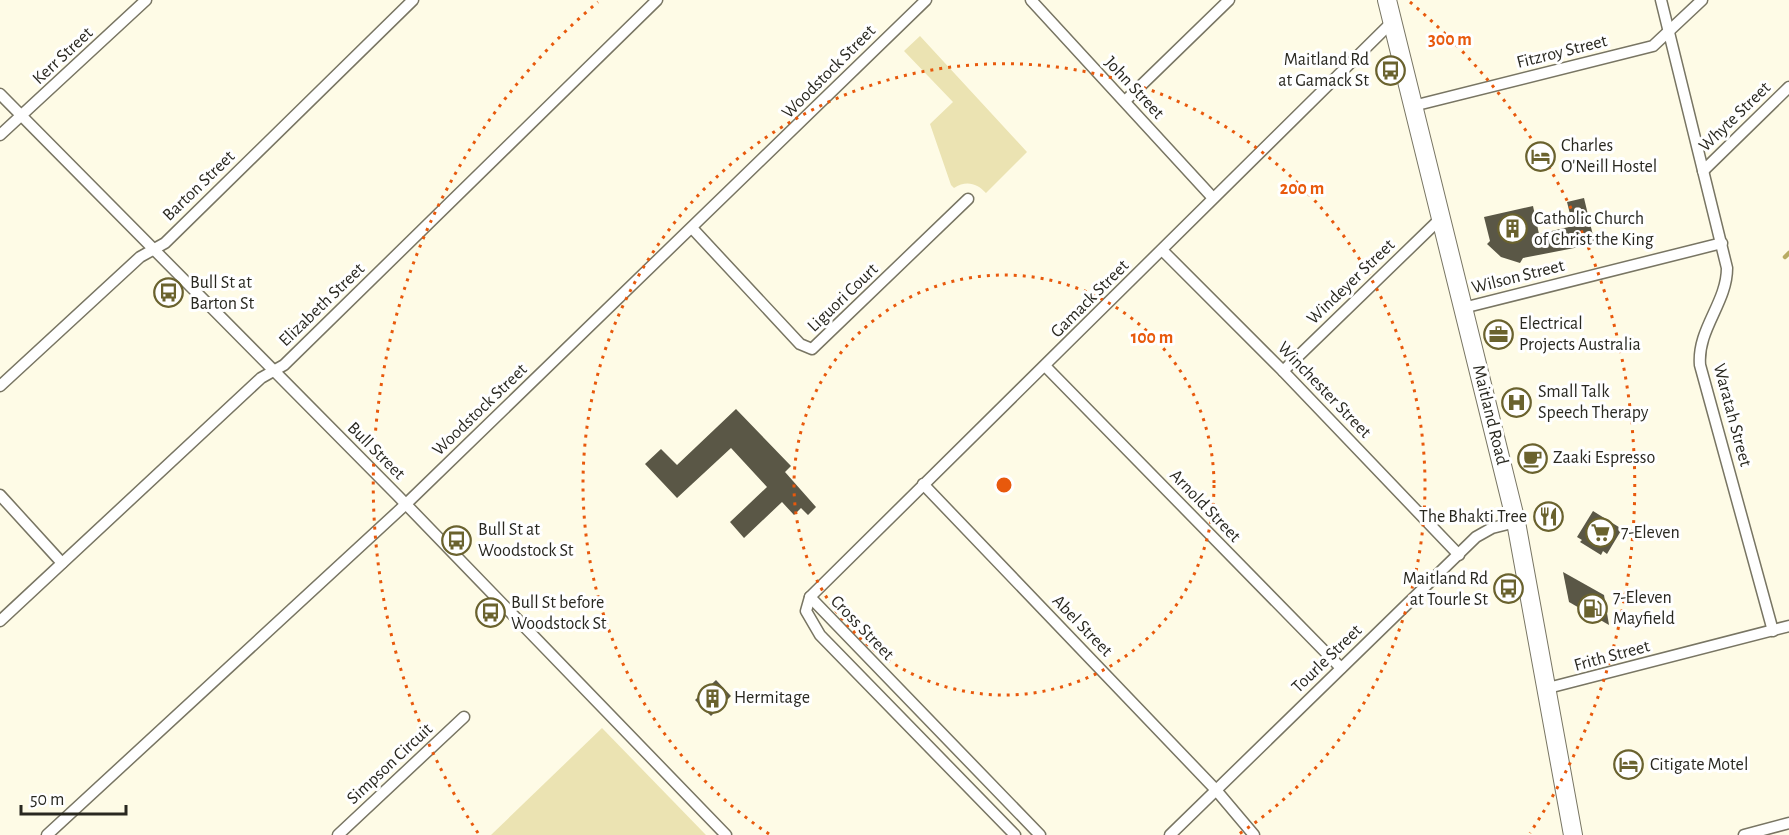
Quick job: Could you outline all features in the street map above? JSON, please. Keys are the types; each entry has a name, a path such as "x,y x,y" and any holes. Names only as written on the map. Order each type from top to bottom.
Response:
{"main road":[{"name":"Maitland Road","path":"1387,0 1516,522 1573,835"}],"street":[{"name":"Kerr Street","path":"0,135 146,0"},
{"name":"Barton Street","path":"0,386 140,257 165,243 414,0"},
{"name":"Elizabeth Street","path":"0,621 258,380 284,365 657,0"},
{"name":"Woodstock Street","path":"47,835 406,504 926,0"},
{"name":"John Street","path":"1031,0 1213,198"},
{"path":"1125,101 1229,0"},
{"name":"Waratah Street","path":"1661,0 1722,243 1727,280 1703,335 1700,365 1773,631"},
{"name":"Fitzroy Street","path":"1413,106 1653,45 1670,33 1702,0"},
{"name":"Gamack Street","path":"810,597 1392,22"},
{"name":"Whyte Street","path":"1703,171 1789,87"},
{"name":"Bull Street","path":"0,94 406,504 726,835"},
{"name":"Liguori Court","path":"692,228 800,344 812,349 968,199"},
{"name":"Windeyer Street","path":"1283,370 1441,218"},
{"name":"Wilson Street","path":"1463,308 1722,243"},
{"name":"Winchester Street","path":"1162,250 1283,370 1459,555"},
{"name":"Arnold Street","path":"1046,366 1341,668"},
{"name":"Abel Street","path":"923,484 1216,790 1254,835"},
{"path":"0,495 62,563"},
{"name":"Tourle Street","path":"1170,835 1484,531 1516,522"},
{"name":"Cross Street","path":"810,597 806,611 820,635 1015,835"},
{"name":"Cross Street","path":"810,597 1040,835"},
{"name":"Frith Street","path":"1548,688 1789,626"},
{"name":"Simpson Circuit","path":"338,835 464,717"},
{"path":"1744,835 1789,823"}],"shaded area":[{"path":"920,36 1027,152 986,193 971,184 963,184 954,188 951,185 930,124 953,102 904,51"},
{"path":"602,728 706,835 491,835"}],"building":[{"name":"Catholic Church of Christ the King","path":"1584,198 1595,244 1523,258 1520,263 1501,257 1487,244 1490,241 1484,217 1533,206 1539,234 1573,226 1567,202"},
{"path":"736,409 791,466 785,472 816,507 808,515 801,508 794,515 782,502 744,538 730,522 767,487 731,448 677,498 645,464 661,449 677,465"},
{"name":"7-Eleven","path":"1593,511 1622,529 1607,554 1603,551 1601,555 1580,542 1582,540 1577,537"},
{"path":"1563,572 1604,595 1609,625 1569,602"},
{"name":"Hermitage","path":"716,680 731,696 711,716 695,700"}],"waterway":[{"path":"1785,257 1789,253"}],"place":[{"name":"Maitland Rd at Gamack St","path":"1390,70"},
{"name":"Charles O'Neill Hostel","path":"1540,156"},
{"name":"Catholic Church of Christ the King","path":"1513,229"},
{"name":"Bull St at Barton St","path":"169,293"},
{"name":"Electrical Projects Australia","path":"1498,334"},
{"name":"Small Talk Speech Therapy","path":"1517,402"},
{"name":"Zaaki Espresso","path":"1532,458"},
{"name":"The Bhakti Tree","path":"1548,517"},
{"name":"7-Eleven","path":"1600,533"},
{"name":"Bull St at Woodstock St","path":"457,540"},
{"name":"Maitland Rd at Tourle St","path":"1509,589"},
{"name":"7-Eleven Mayfield","path":"1592,608"},
{"name":"Bull St before Woodstock St","path":"490,613"},
{"name":"Hermitage","path":"713,698"},
{"name":"Citigate Motel","path":"1629,765"}]}
